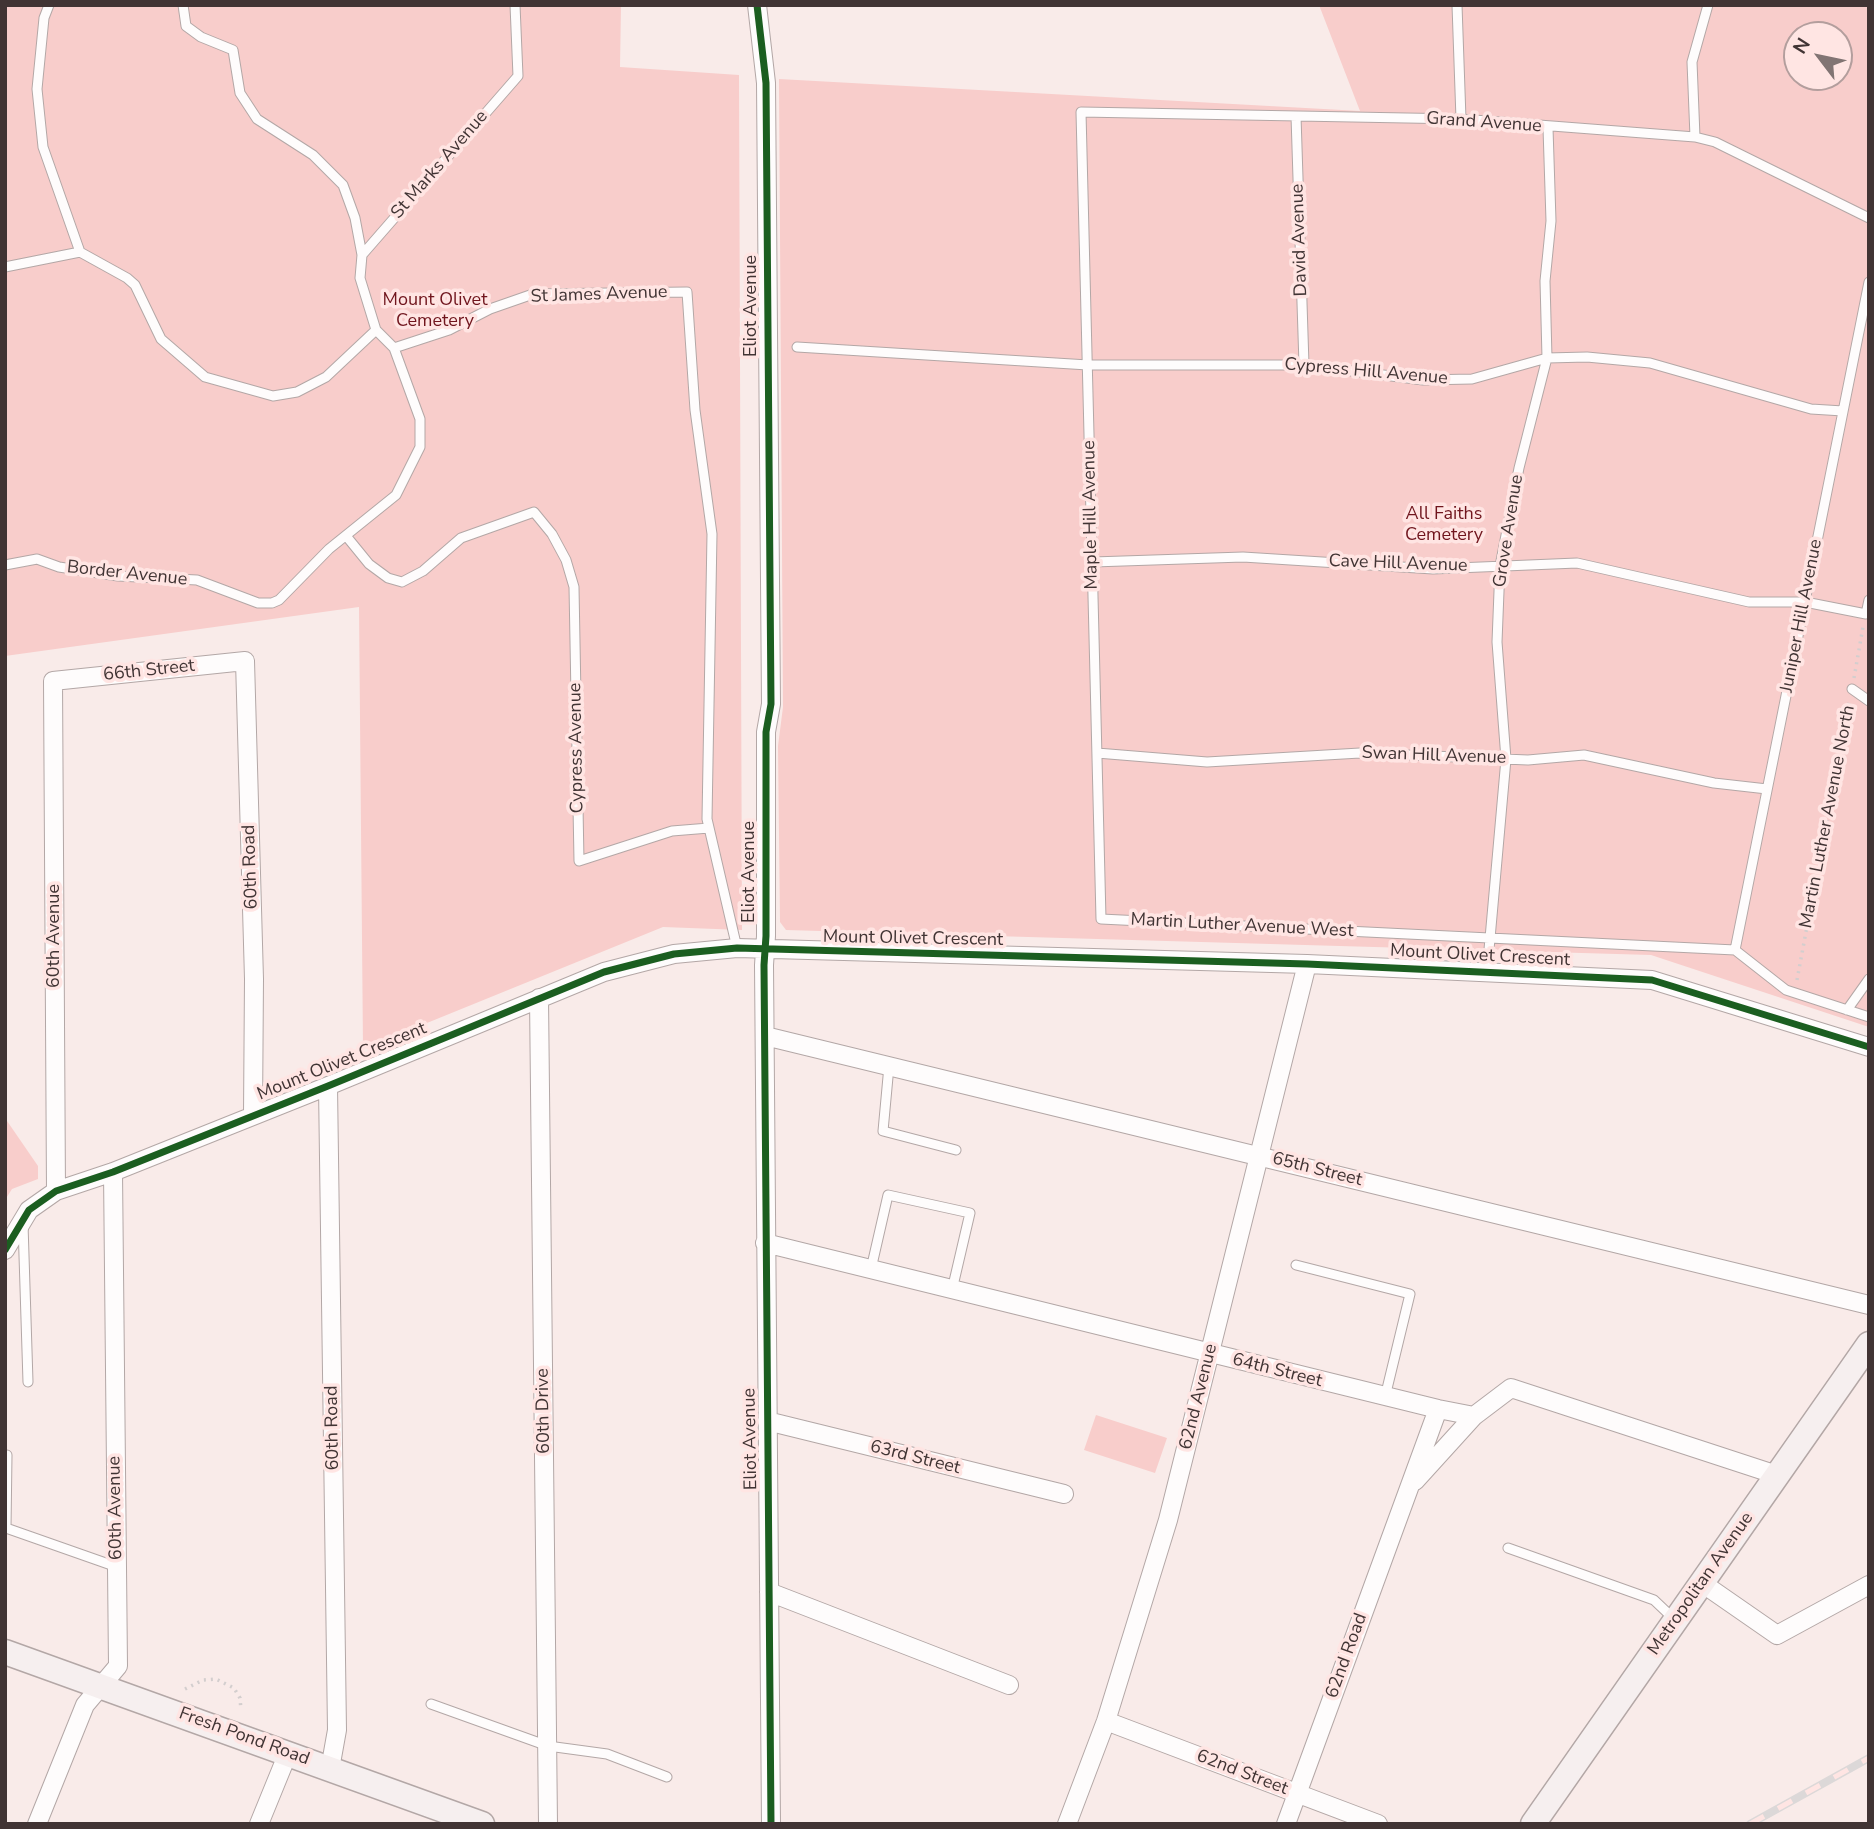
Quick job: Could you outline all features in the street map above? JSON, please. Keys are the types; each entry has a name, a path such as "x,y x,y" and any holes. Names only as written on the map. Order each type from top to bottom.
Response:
{"main road":[{"name":"Metropolitan Avenue","path":"1533,1824 1869,1344"},
{"name":"Fresh Pond Road","path":"5,1651 480,1823"}],"street":[{"name":"Eliot Avenue","path":"757,5 766,83 771,704 766,732 764,950 771,1824"},
{"name":"66th Street","path":"53,681 245,662"},
{"name":"60th Road","path":"245,662 254,979 253,1114"},
{"name":"60th Avenue","path":"53,681 56,1191"},
{"name":"Mount Olivet Crescent","path":"12,1235 29,1210 56,1191 113,1172 604,972 646,959 737,948 1307,964 1652,980 1869,1047"},
{"name":"62nd Avenue","path":"1067,1824 1106,1721 1168,1520 1307,964"},
{"name":"60th Drive","path":"539,999 548,1824"},
{"name":"65th Street","path":"765,1035 1869,1306"},
{"name":"60th Road","path":"328,1086 337,1730 330,1769"},
{"name":"60th Avenue","path":"37,1824 85,1705 118,1666 113,1172"},
{"name":"64th Street","path":"765,1243 1385,1397 1474,1416"},
{"path":"1474,1416 1511,1388 1777,1475"},
{"name":"62nd Road","path":"1286,1824 1438,1409"},
{"name":"62nd Road","path":"1408,1489 1474,1416"},
{"name":"63rd Street","path":"767,1421 1064,1494"},
{"path":"1702,1583 1777,1635 1869,1585"},
{"path":"769,1592 1009,1685"},
{"name":"62nd Street","path":"1106,1721 1378,1824"},
{"path":"259,1824 288,1754"}],"lane":[{"path":"49,5 44,18 37,89 43,147 80,252"},
{"path":"183,5 186,26 201,37 233,50 240,93 257,119 313,155 343,186 355,218 362,255 360,278 376,330 394,348 420,419 420,447 396,495 347,537"},
{"name":"St Marks Avenue","path":"362,255 518,76 515,5"},
{"path":"1457,5 1461,119"},
{"path":"1695,137 1692,61 1708,5"},
{"name":"Grand Avenue","path":"1081,112 1461,119 1548,128 1695,137 1715,142 1869,218"},
{"name":"Maple Hill Avenue","path":"1081,112 1101,919"},
{"name":"David Avenue","path":"1296,116 1304,365"},
{"name":"Grove Avenue","path":"1486,972 1506,759 1497,642 1500,566 1519,467 1547,358 1545,281 1551,221 1548,128"},
{"path":"5,267 80,252 127,278 140,291 161,339 205,377 273,396 297,392 326,376 376,330"},
{"name":"Juniper Hill Avenue","path":"1735,950 1869,282"},
{"name":"St James Avenue","path":"394,348 449,330 490,309 533,294 687,292 695,410 712,534 709,828"},
{"name":"Cypress Hill Avenue","path":"797,347 1088,365 1304,365 1423,380 1472,379 1547,358 1587,357 1650,363 1811,408 1843,411"},
{"name":"Cypress Avenue","path":"347,537 369,564 388,578 402,582 423,571 461,538 534,512 552,534 566,560 575,587 579,861 672,831 709,828"},
{"name":"Border Avenue","path":"5,565 37,559 59,567 118,576 197,580 258,603 272,603 279,600 329,549 347,537"},
{"name":"Cave Hill Avenue","path":"1093,562 1243,557 1433,569 1577,562 1749,602 1805,601 1866,614"},
{"path":"1866,614 1869,600"},
{"path":"1852,690 1869,701"},
{"name":"Swan Hill Avenue","path":"1097,753 1207,762 1360,753 1506,759 1584,755 1714,783 1768,789"},
{"path":"709,828 737,948"},
{"name":"Martin Luther Avenue West","path":"1101,919 1735,950"},
{"path":"1735,950 1786,990 1869,1017"},
{"path":"1847,1010 1869,979"},
{"path":"889,1066 883,1131 957,1150"},
{"path":"870,1270 888,1195 971,1213 952,1290"},
{"path":"12,1235 26,1239 28,1382"},
{"path":"1296,1265 1410,1294 1385,1397"},
{"path":"7,1455 6,1528 117,1567"},
{"path":"1508,1548 1654,1600 1676,1620"},
{"path":"431,1704 564,1751 607,1754 667,1777"}],"path":[{"path":"185,1689 216,1679 234,1688 240,1698 241,1710"}],"green space":[{"name":"Mount Olivet Cemetery","path":"5,5 621,5 620,67 739,75 742,930 663,927 363,1049 359,607 5,656"},
{"name":"All Faiths Cemetery","path":"1319,5 1869,5 1869,1027 1651,955 786,930 780,922 778,746 783,707 779,79 1360,111"},
{"path":"5,1118 38,1166 38,1179 12,1189 5,1200"},
{"path":"1096,1415 1167,1438 1155,1473 1084,1450"}],"railway":[{"path":"1750,1824 1869,1758"}],"cycle path":[{"path":"757,5 766,83 771,704 766,732 764,965 771,1824"},
{"path":"5,1250 29,1210 56,1191 113,1172 604,972 674,954 737,948 1307,964 1652,980 1869,1047"}]}
